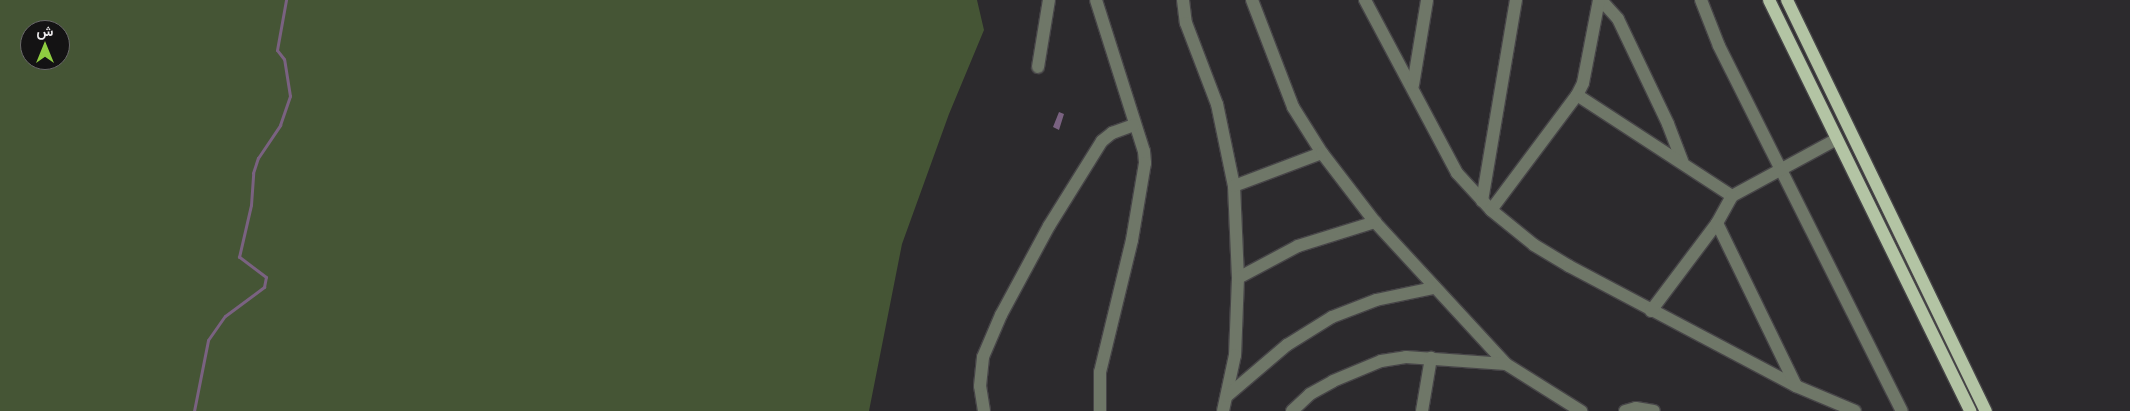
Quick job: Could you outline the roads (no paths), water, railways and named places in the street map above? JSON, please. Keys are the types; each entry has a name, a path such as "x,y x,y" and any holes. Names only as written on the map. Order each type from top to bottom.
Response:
{"main road":[{"path":"1769,0 1970,411"},
{"path":"1787,0 1986,411"}],"street":[{"path":"1038,67 1049,0"},
{"path":"1096,0 1134,125 1144,151 1144,177 1100,372 1100,411"},
{"path":"1183,0 1186,23 1217,104 1234,186 1238,278 1235,355 1223,411"},
{"path":"1252,0 1293,107 1322,153 1375,222 1433,288 1506,364 1581,411"},
{"path":"1365,0 1413,86 1457,173 1487,206 1550,255 1651,311 1796,386 1855,411"},
{"path":"1413,86 1427,0"},
{"path":"1487,206 1516,0"},
{"path":"1487,206 1577,95 1583,83 1600,0"},
{"path":"1600,0 1618,19 1668,124 1682,161"},
{"path":"1701,0 1719,46 1902,411"},
{"path":"1577,95 1682,161 1732,196"},
{"path":"984,411 980,386 983,357 1001,315 1049,226 1102,141 1112,133 1134,125"},
{"path":"1651,311 1717,223 1732,196 1782,171 1836,139"},
{"path":"1234,186 1322,153"},
{"path":"1238,278 1298,246 1375,222"},
{"path":"1717,223 1796,386"},
{"path":"1227,396 1287,345 1332,317 1376,300 1433,288"},
{"path":"1292,411 1310,394 1361,367 1406,357 1506,364"},
{"path":"1422,411 1431,358"},
{"path":"1625,411 1636,408 1654,411"}],"waterway":[{"path":"194,411 208,340 225,316 264,287 266,277 239,257 251,205 253,173 258,158 280,125 290,96 284,59 277,50 286,0"}]}
